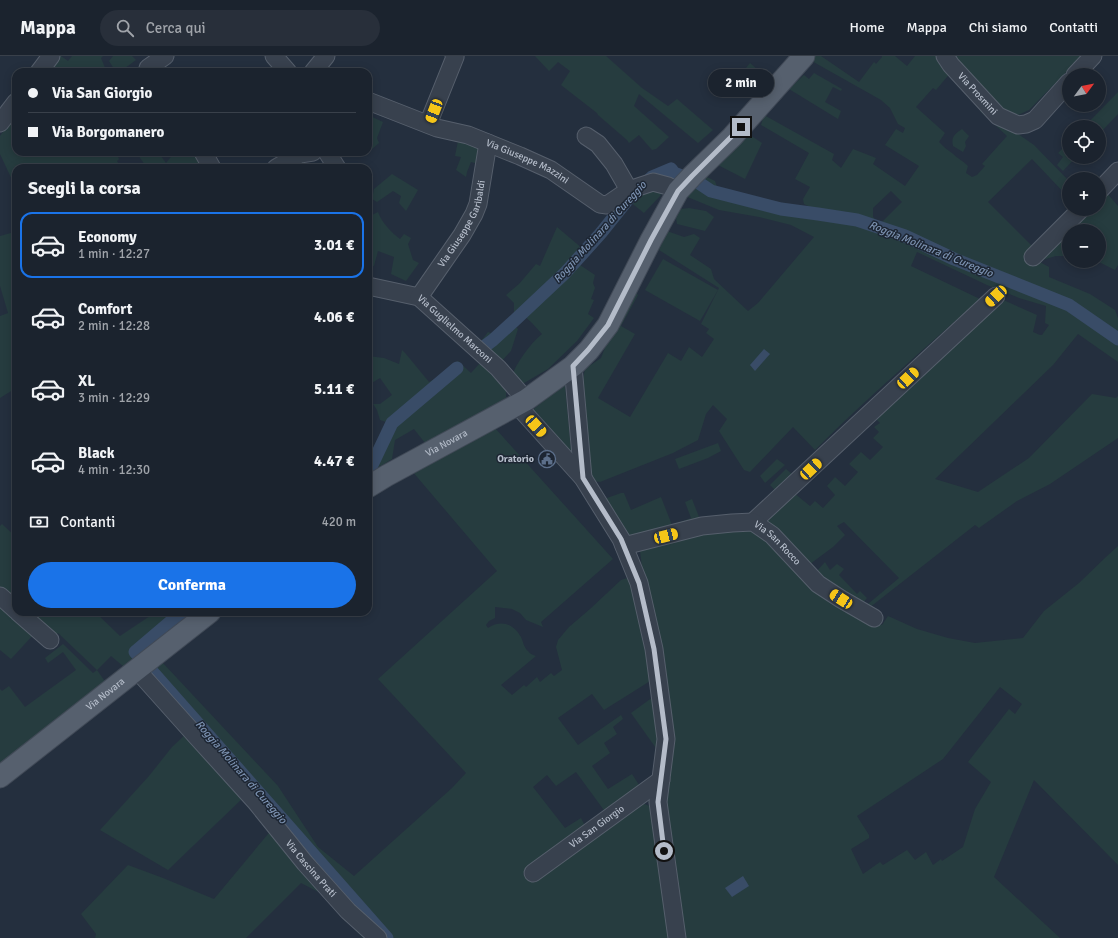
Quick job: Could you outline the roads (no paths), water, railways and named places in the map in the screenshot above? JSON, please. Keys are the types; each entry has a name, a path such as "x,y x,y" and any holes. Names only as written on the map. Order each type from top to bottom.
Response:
{"main road":[{"name":"Via Novara","path":"372,485 521,403 573,366 608,325 651,240 685,184 732,137 804,56"},
{"name":"Via Novara","path":"0,777 205,616"}],"street":[{"path":"41,68 50,56"},
{"path":"146,65 165,56"},
{"path":"274,56 284,68"},
{"path":"316,68 326,56"},
{"path":"428,124 455,57 454,56"},
{"name":"Via Prosmini","path":"945,56 998,116 1018,125 1026,124 1034,120 1062,90"},
{"path":"1082,68 1093,56"},
{"name":"Via Giuseppe Mazzini","path":"372,103 437,128 468,135 520,156 551,170 600,204 608,205 638,187"},
{"path":"0,123 12,107"},
{"path":"586,136 598,144 614,164 638,187 653,182 668,186 685,184"},
{"name":"Via Giuseppe Garibaldi","path":"419,297 462,235 474,214 478,204 488,143"},
{"path":"283,164 297,156"},
{"path":"1106,184 1118,171"},
{"path":"1033,257 1074,216"},
{"name":"Via Guglielmo Marconi","path":"372,287 419,297 498,368 521,403"},
{"path":"753,522 996,296"},
{"path":"573,366 583,478"},
{"path":"521,403 583,478 621,539 639,583 654,649 666,739 658,802 677,938"},
{"name":"Via San Rocco","path":"624,546 702,526 753,522 772,535 818,584 874,618"},
{"path":"0,596 12,606"},
{"path":"23,616 50,640"},
{"name":"Via Cascina Prati","path":"142,666 196,736 255,800 305,863 348,911 378,938"},
{"name":"Via San Giorgio","path":"534,873 661,780"}],"water":[{"path":"764,349 770,354 755,371 750,365"},
{"path":"743,876 749,886 732,897 725,888"}],"waterway":[{"name":"Roggia Molinara di Cureggio","path":"477,352 493,340 565,273 601,233 629,198 652,177 671,169 674,173 696,181 711,191 781,209 857,220 905,236 954,259 1069,305 1118,339"},
{"name":"Roggia Molinara di Cureggio","path":"372,465 392,423 457,368"},
{"name":"Roggia Molinara di Cureggio","path":"177,616 135,652 387,938"}],"place":[{"name":"Oratorio","path":"547,459"}]}
